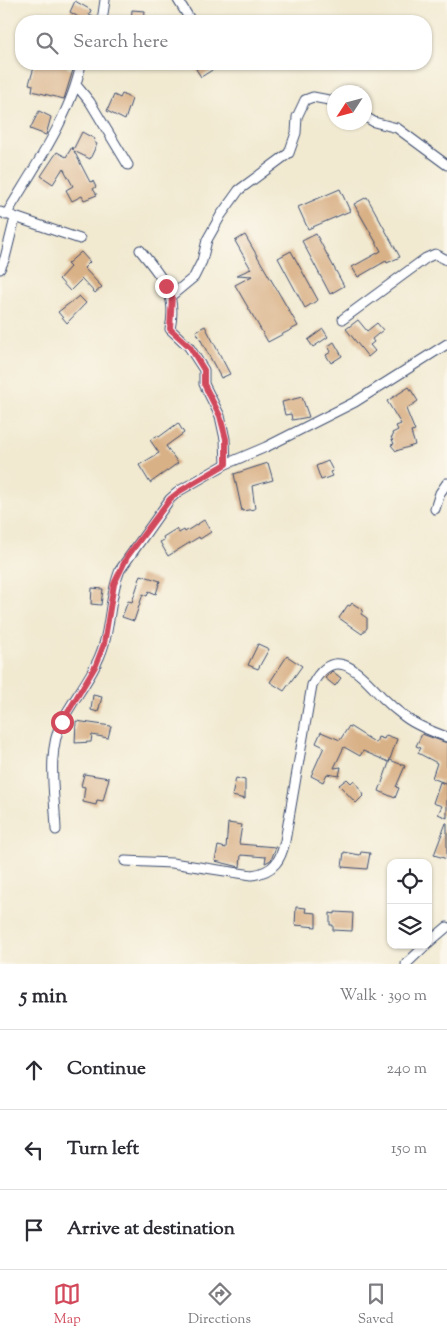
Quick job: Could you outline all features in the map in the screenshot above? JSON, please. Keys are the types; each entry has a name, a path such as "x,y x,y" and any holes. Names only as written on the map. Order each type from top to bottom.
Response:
{"street":[{"path":"103,15 105,0"},
{"path":"178,0 187,15"},
{"path":"0,269 6,258 7,215 77,86 81,70"},
{"path":"77,86 90,102 128,165"},
{"path":"172,296 194,277 202,261 207,240 221,215 239,190 289,153 296,133 297,117 305,100 313,97 327,100"},
{"path":"372,121 397,128 447,165"},
{"path":"7,215 80,239"},
{"path":"140,250 167,284 172,296 170,329 190,347 204,370 204,384 220,416 226,439 226,464"},
{"path":"343,319 426,258 435,254 447,260"},
{"path":"56,830 53,756 55,740 62,722 96,665 101,651 114,584 120,570 170,499 226,464 266,447 355,402 447,344"},
{"path":"436,509 440,493 447,482"},
{"path":"125,861 172,863 252,875 262,874 277,865 286,841 312,685 319,671 333,664 349,665 362,674 384,699 408,719 447,737"},
{"path":"432,940 447,927"},
{"path":"406,964 422,949"}],"building":[{"path":"75,1 91,10 89,15 75,15 70,12"},
{"path":"132,10 145,11 145,15 132,15"},
{"path":"33,70 73,70 64,99 32,91 33,85 29,84"},
{"path":"197,70 212,70 201,77"},
{"path":"122,94 132,99 125,120 107,111 114,95 120,98"},
{"path":"39,111 51,117 46,135 30,129"},
{"path":"82,132 95,139 94,142 97,144 90,159 74,151 90,182 93,181 96,187 93,189 97,195 84,200 82,196 72,201 66,190 73,186 63,168 53,184 41,176 57,152 66,157 72,147 73,150"},
{"path":"340,189 350,211 308,229 298,207"},
{"path":"367,197 400,257 387,263 386,261 358,277 352,267 381,251 354,204"},
{"path":"316,234 344,286 330,294 302,241"},
{"path":"245,235 298,326 268,342 235,285 252,276 237,275 251,269 235,241"},
{"path":"291,251 318,300 305,308 278,258"},
{"path":"81,252 90,262 84,268 102,287 95,293 82,279 70,291 59,279 70,267 67,264"},
{"path":"79,296 86,303 67,323 58,312"},
{"path":"358,320 367,331 377,323 383,330 372,339 374,342 370,345 375,351 368,357 346,329"},
{"path":"205,326 230,374 221,378 196,331"},
{"path":"323,329 328,337 313,347 308,340"},
{"path":"334,342 342,356 331,363 326,355 331,352 328,346"},
{"path":"409,387 418,401 406,409 415,431 411,432 415,445 396,451 391,445 394,444 391,437 393,436 392,433 398,430 396,426 401,424 387,401"},
{"path":"302,397 309,417 292,420 291,414 285,415 282,402"},
{"path":"178,423 184,433 166,446 178,463 150,483 139,465 159,453 150,440 158,435 159,437"},
{"path":"328,461 333,471 330,472 332,476 321,480 316,466"},
{"path":"268,463 273,480 252,486 255,509 242,511 234,474"},
{"path":"204,520 211,532 168,556 160,542 164,540 163,537 176,529 179,533 184,530 185,532"},
{"path":"141,575 160,581 156,594 149,591 147,596 143,594 134,621 122,617 128,601 132,602"},
{"path":"92,588 103,589 101,605 91,604"},
{"path":"352,603 363,610 361,614 367,618 367,628 362,634 339,618 348,605 350,606"},
{"path":"258,644 269,649 258,669 248,665"},
{"path":"287,656 302,666 284,691 270,682"},
{"path":"332,671 341,678 335,686 325,678"},
{"path":"93,695 102,697 98,712 91,710"},
{"path":"76,721 111,726 108,738 92,735 91,742 75,743"},
{"path":"349,726 376,743 378,737 384,739 386,735 397,739 389,762 363,751 360,756 344,747 334,768 341,767 339,776 327,774 323,782 311,776 324,747 316,743 321,732 340,740"},
{"path":"422,734 447,743 447,777 445,783 432,778 437,763 418,753 421,748 416,746"},
{"path":"390,760 405,766 396,787 399,788 395,798 379,791"},
{"path":"84,774 109,778 103,801 97,800 96,805 83,802 85,787 81,786"},
{"path":"236,778 245,780 245,799 232,796"},
{"path":"347,779 351,783 354,780 364,795 356,803 339,785"},
{"path":"440,782 447,785 447,818 438,814 442,806 433,803"},
{"path":"228,823 242,825 239,844 276,847 271,860 265,863 266,857 241,855 240,867 215,861 218,846 226,848"},
{"path":"447,823 447,859 434,855"},
{"path":"344,852 360,855 361,852 370,853 367,869 342,867"},
{"path":"296,907 306,908 305,912 316,913 316,927 295,925"},
{"path":"335,912 353,913 352,931 333,930 333,925 330,925 330,913 335,914"}],"route":[{"path":"62,722 96,665 104,644 114,584 127,557 170,499 226,464 226,439 220,416 204,384 204,370 190,347 170,329 172,296 166,286"}]}
